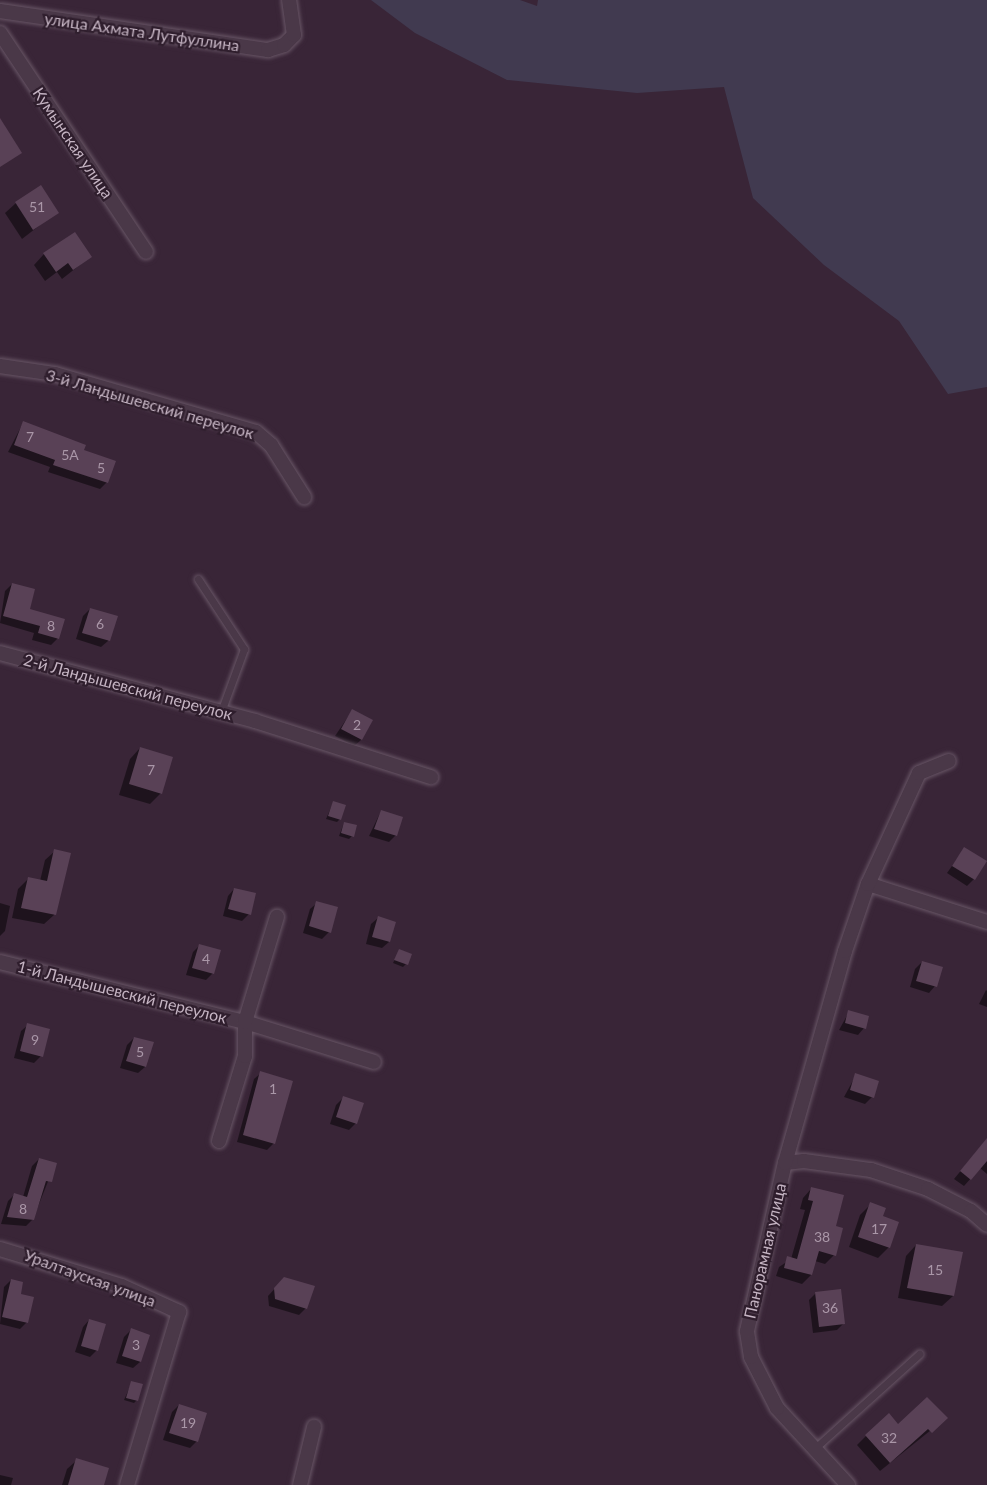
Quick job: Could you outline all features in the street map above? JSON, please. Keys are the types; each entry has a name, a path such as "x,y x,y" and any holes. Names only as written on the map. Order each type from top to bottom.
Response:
{"street":[{"name":"улица Ахмата Лутфуллина","path":"0,11 268,50 284,45 294,35 289,0"},
{"name":"Кумынская улица","path":"0,33 146,252"},
{"name":"3-й Ландышевский переулок","path":"0,366 56,374 256,432 271,445 304,497"},
{"name":"2-й Ландышевский переулок","path":"0,653 255,721 430,777"},
{"name":"Панорамная улица","path":"848,1485 794,1430 763,1384 751,1357 747,1331 784,1163 845,951 868,885 920,773 949,761"},
{"path":"868,885 987,922"},
{"path":"219,1141 245,1056 245,1023 277,917"},
{"name":"1-й Ландышевский переулок","path":"0,962 245,1023 374,1062"},
{"path":"784,1163 804,1161 872,1170 928,1189 970,1210 987,1225"},
{"name":"Уралтауская улица","path":"0,1249 122,1286 179,1312 127,1485"},
{"path":"300,1485 314,1427"}],"lane":[{"path":"198,579 244,649 221,712"},
{"path":"814,1450 919,1354"}],"shaded area":[{"path":"371,0 520,0 537,6 538,0 987,0 987,387 948,394 899,321 824,265 753,198 724,87 637,93 507,80 415,33"}],"building":[{"path":"0,118 22,153 0,167"},
{"path":"41,185 59,213 33,230 15,202"},
{"path":"75,232 92,257 73,270 68,263 56,272 43,253"},
{"path":"23,421 86,445 84,450 116,461 108,483 53,465 55,460 14,445"},
{"path":"12,583 35,589 30,609 65,619 59,639 38,633 40,626 3,616"},
{"path":"90,608 118,616 110,641 82,633"},
{"path":"352,709 373,720 362,740 341,729"},
{"path":"140,747 173,757 162,794 129,784"},
{"path":"333,801 346,805 341,820 328,816"},
{"path":"381,810 403,817 397,836 374,829"},
{"path":"344,822 357,825 354,837 341,833"},
{"path":"964,847 987,861 975,880 952,866"},
{"path":"54,849 71,853 56,915 21,908 28,877 47,881"},
{"path":"234,888 256,893 251,915 228,909"},
{"path":"316,901 338,907 331,933 309,926"},
{"path":"378,916 396,922 390,942 372,937"},
{"path":"199,944 221,950 214,974 192,968"},
{"path":"399,949 412,954 408,965 394,960"},
{"path":"922,961 943,967 937,987 916,981"},
{"path":"848,1010 869,1016 866,1029 845,1023"},
{"path":"27,1023 50,1029 43,1057 20,1051"},
{"path":"134,1037 154,1042 146,1067 126,1061"},
{"path":"260,1071 293,1081 275,1144 243,1135"},
{"path":"855,1073 879,1081 874,1098 850,1090"},
{"path":"343,1096 364,1103 357,1124 336,1117"},
{"path":"987,1138 987,1161 971,1180 960,1171"},
{"path":"39,1158 57,1163 52,1182 46,1181 34,1220 7,1217 14,1193 27,1197"},
{"path":"811,1187 844,1195 836,1226 843,1228 836,1256 819,1251 812,1275 784,1268 787,1256 797,1259 813,1201 808,1200"},
{"path":"870,1202 886,1208 883,1216 899,1222 890,1248 858,1237"},
{"path":"916,1244 963,1252 954,1296 907,1288"},
{"path":"284,1277 315,1286 307,1309 275,1299 274,1288"},
{"path":"11,1279 23,1282 21,1294 34,1297 28,1323 2,1317"},
{"path":"841,1289 845,1324 819,1327 815,1292"},
{"path":"89,1319 106,1324 98,1351 81,1346"},
{"path":"131,1328 150,1335 141,1362 122,1356"},
{"path":"131,1381 143,1384 138,1401 126,1398"},
{"path":"927,1397 948,1418 932,1433 928,1429 890,1463 865,1435 889,1413 898,1424"},
{"path":"179,1404 207,1413 198,1442 169,1433"},
{"path":"76,1458 109,1468 104,1485 68,1485"}]}
